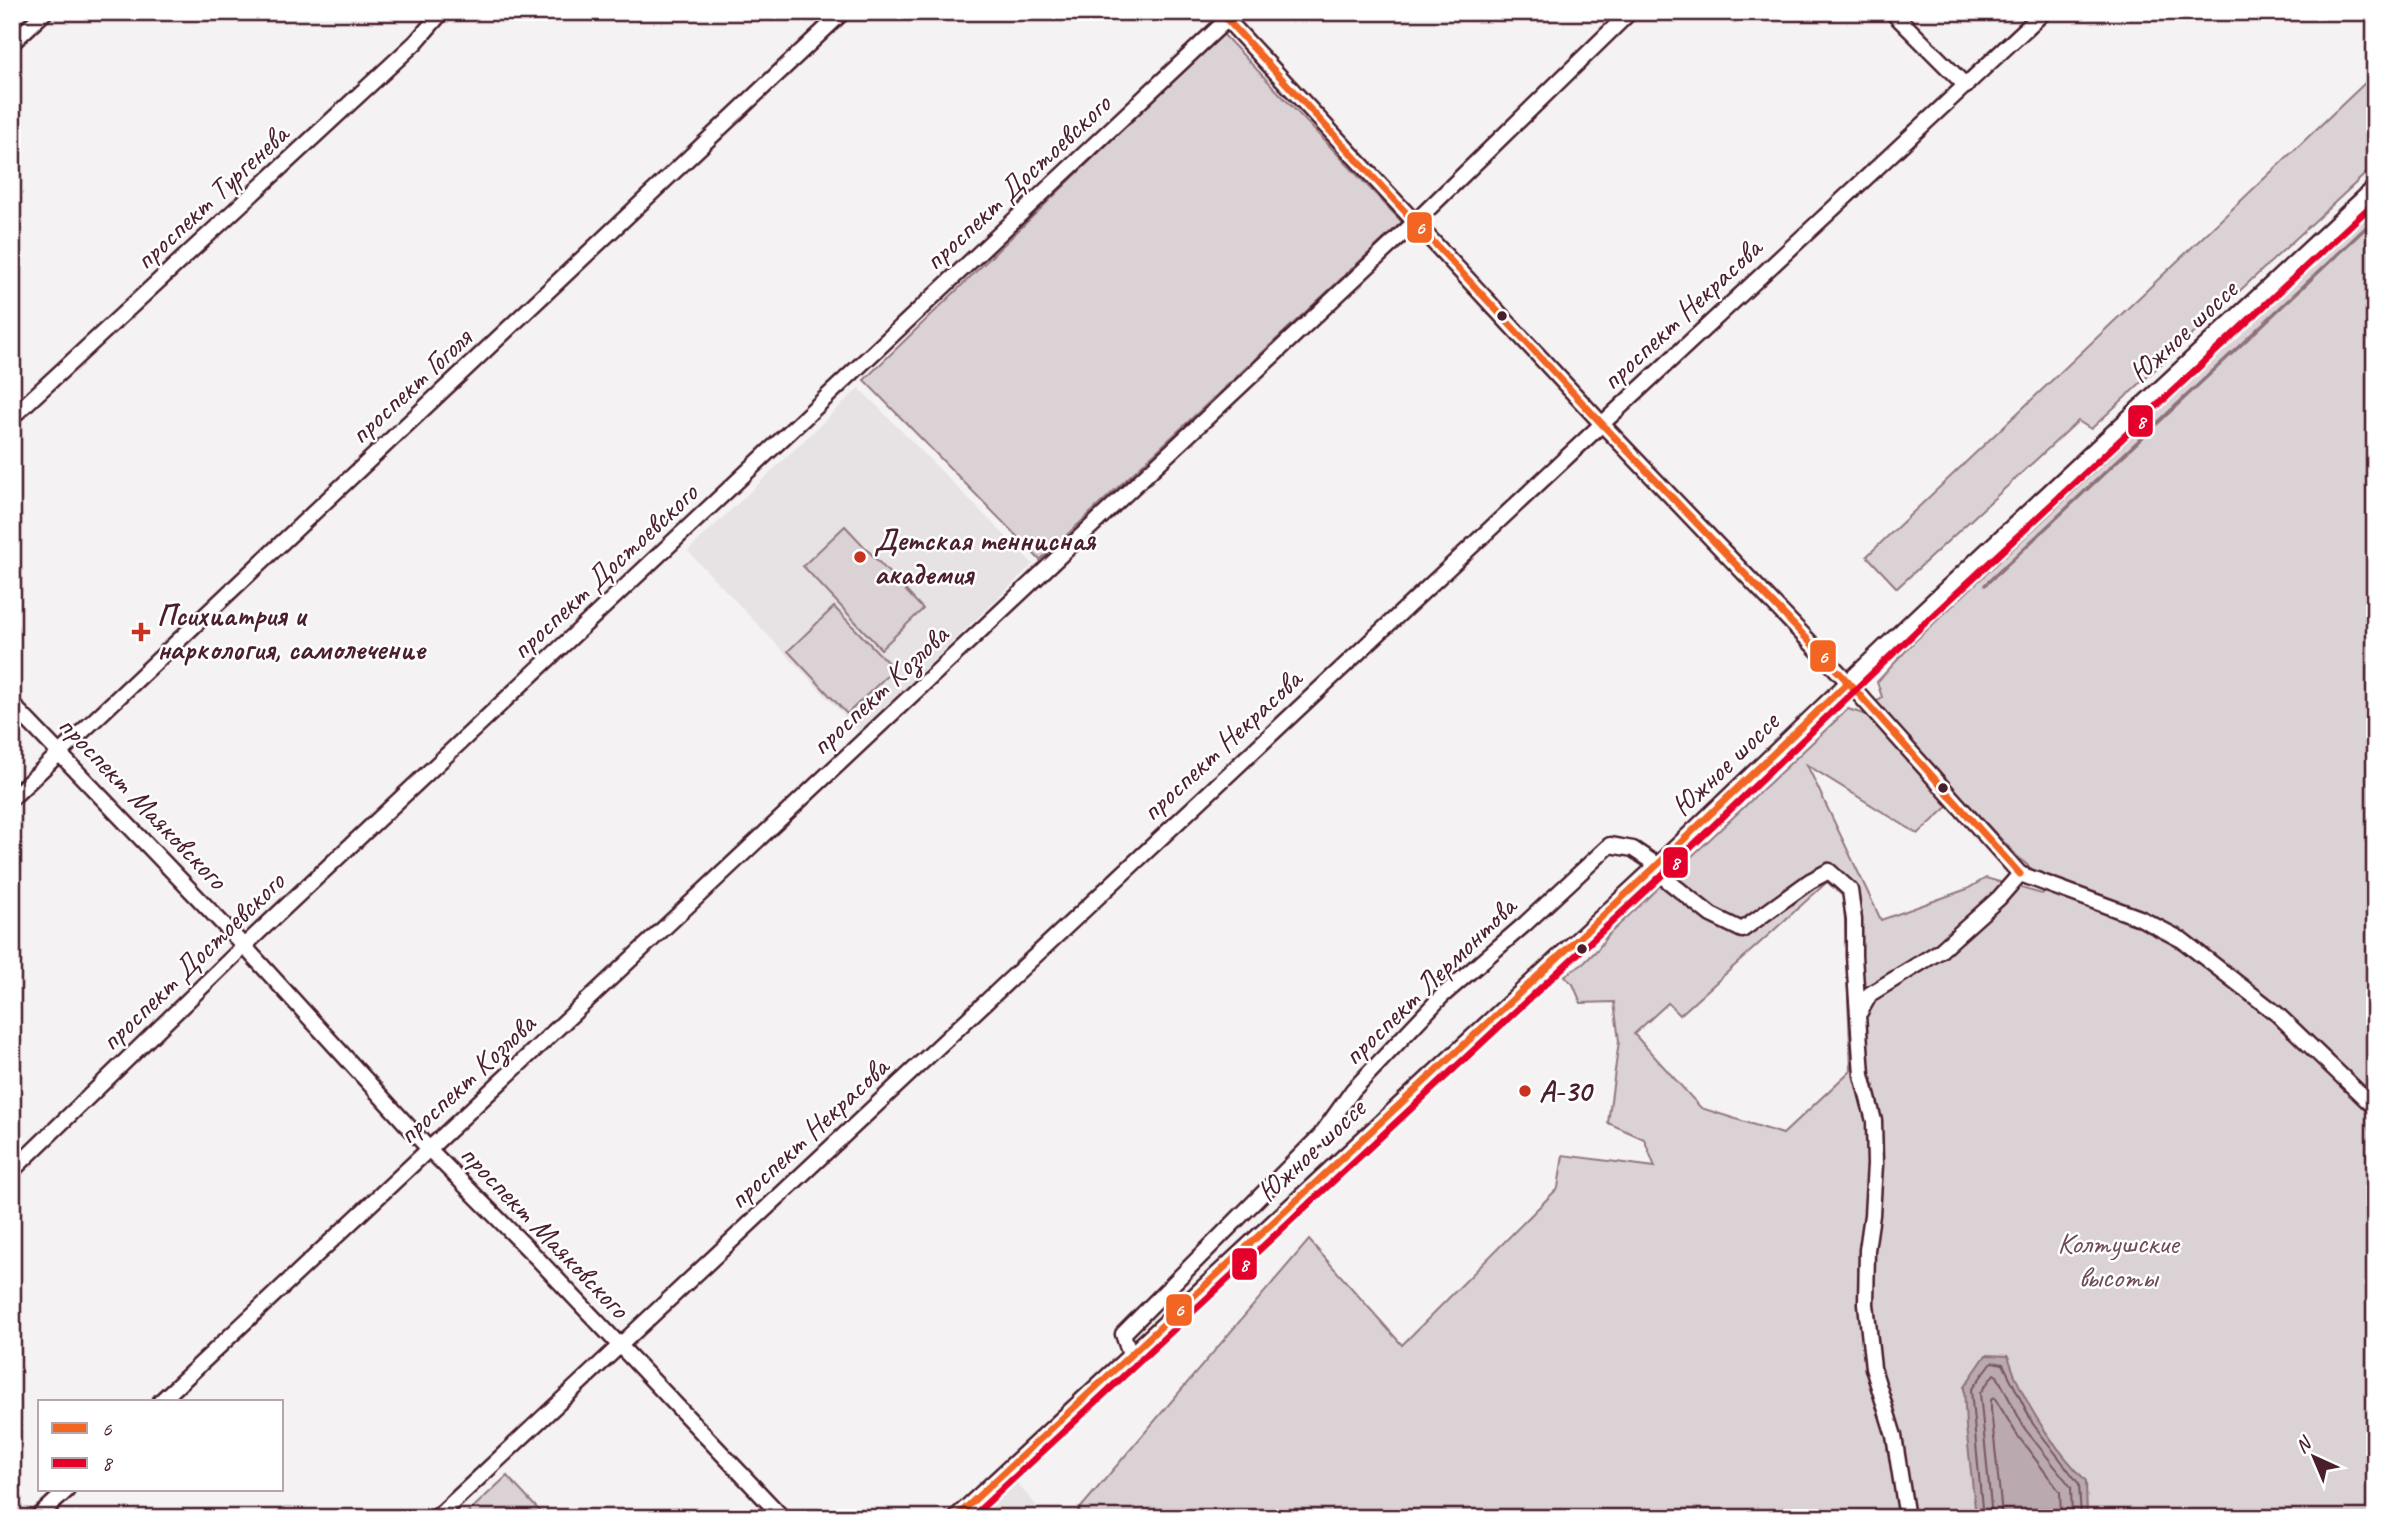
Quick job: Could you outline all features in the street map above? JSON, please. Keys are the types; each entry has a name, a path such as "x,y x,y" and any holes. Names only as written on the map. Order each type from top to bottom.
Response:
{"street":[{"path":"12,43 45,12"},
{"name":"проспект Тургенева","path":"12,417 416,42 442,12"},
{"name":"проспект Гоголя","path":"12,798 843,12"},
{"name":"проспект Козлова","path":"162,1400 1415,222 1630,12"},
{"path":"1892,12 1966,86"},
{"name":"проспект Некрасова","path":"436,1518 2044,12"},
{"path":"1228,15 1602,424 1848,682 2020,874 2140,918 2182,940 2277,1014 2375,1108"},
{"name":"проспект Достоевского","path":"12,1171 244,946 1228,15"},
{"name":"Южное шоссе","path":"955,1518 1655,867 2375,187"},
{"name":"проспект Маяковского","path":"12,704 244,946 429,1149 536,1257 783,1518"},
{"name":"проспект Лермонтова","path":"1130,1354 1122,1334 1320,1136 1353,1090 1442,996 1610,845 1633,849 1655,867"},
{"path":"1655,867 1711,915 1742,930 1810,881 1829,871 1850,890 1862,1075 1874,1121 1875,1164 1867,1250 1866,1304 1873,1368 1894,1436 1907,1518"},
{"path":"1859,1013 1870,993 1940,951 1999,898 2020,874"},
{"path":"37,1518 65,1492"}],"shaded area":[{"name":"Детская теннисная академия","path":"859,388 1033,564 860,732 688,551"},
{"path":"1015,1481 1047,1518 975,1518 975,1517"}],"green space":[{"path":"1222,33 1402,222 1040,560 864,380"},
{"path":"2366,82 2375,92 2375,165 2091,429 2078,421 1897,588 1867,556"},
{"name":"Колтушские высоты","path":"2375,207 2375,1518 1072,1518 1309,1240 1402,1345 1558,1188 1563,1155 1655,1167 1644,1139 1608,1123 1619,1041 1614,1002 1581,1003 1573,984 1564,976 1583,964 1607,936 1848,709 1870,716 1953,802 1918,834 1807,765 1881,920 1967,889 1986,878 2042,894 2051,886 2017,856 1874,704 1882,697 1877,682 1914,642","holes":["1827,882 1844,897 1851,1070 1783,1134 1701,1108 1634,1034 1668,1003 1680,1015"]},
{"path":"845,526 923,609 881,649 803,566"},
{"path":"834,607 894,669 847,714 788,651"},
{"path":"507,1476 546,1518 462,1518"}],"water":[{"path":"1986,1355 2008,1356 2030,1407 2062,1453 2086,1481 2087,1518 1974,1518 1964,1387"}],"waterway":[{"path":"1985,585 2375,219"}],"transit line":[{"name":"6","path":"1220,12 1602,424 1848,682 2020,874"},
{"name":"8","path":"971,1518 1660,877 1927,621 2375,202"},
{"name":"6","path":"955,1518 1653,869 1848,682"}],"place":[{"name":"Детская теннисная академия","path":"860,557"},
{"name":"Психиатрия и наркология, самолечение","path":"141,632"},
{"name":"А-30","path":"1525,1091"}]}
